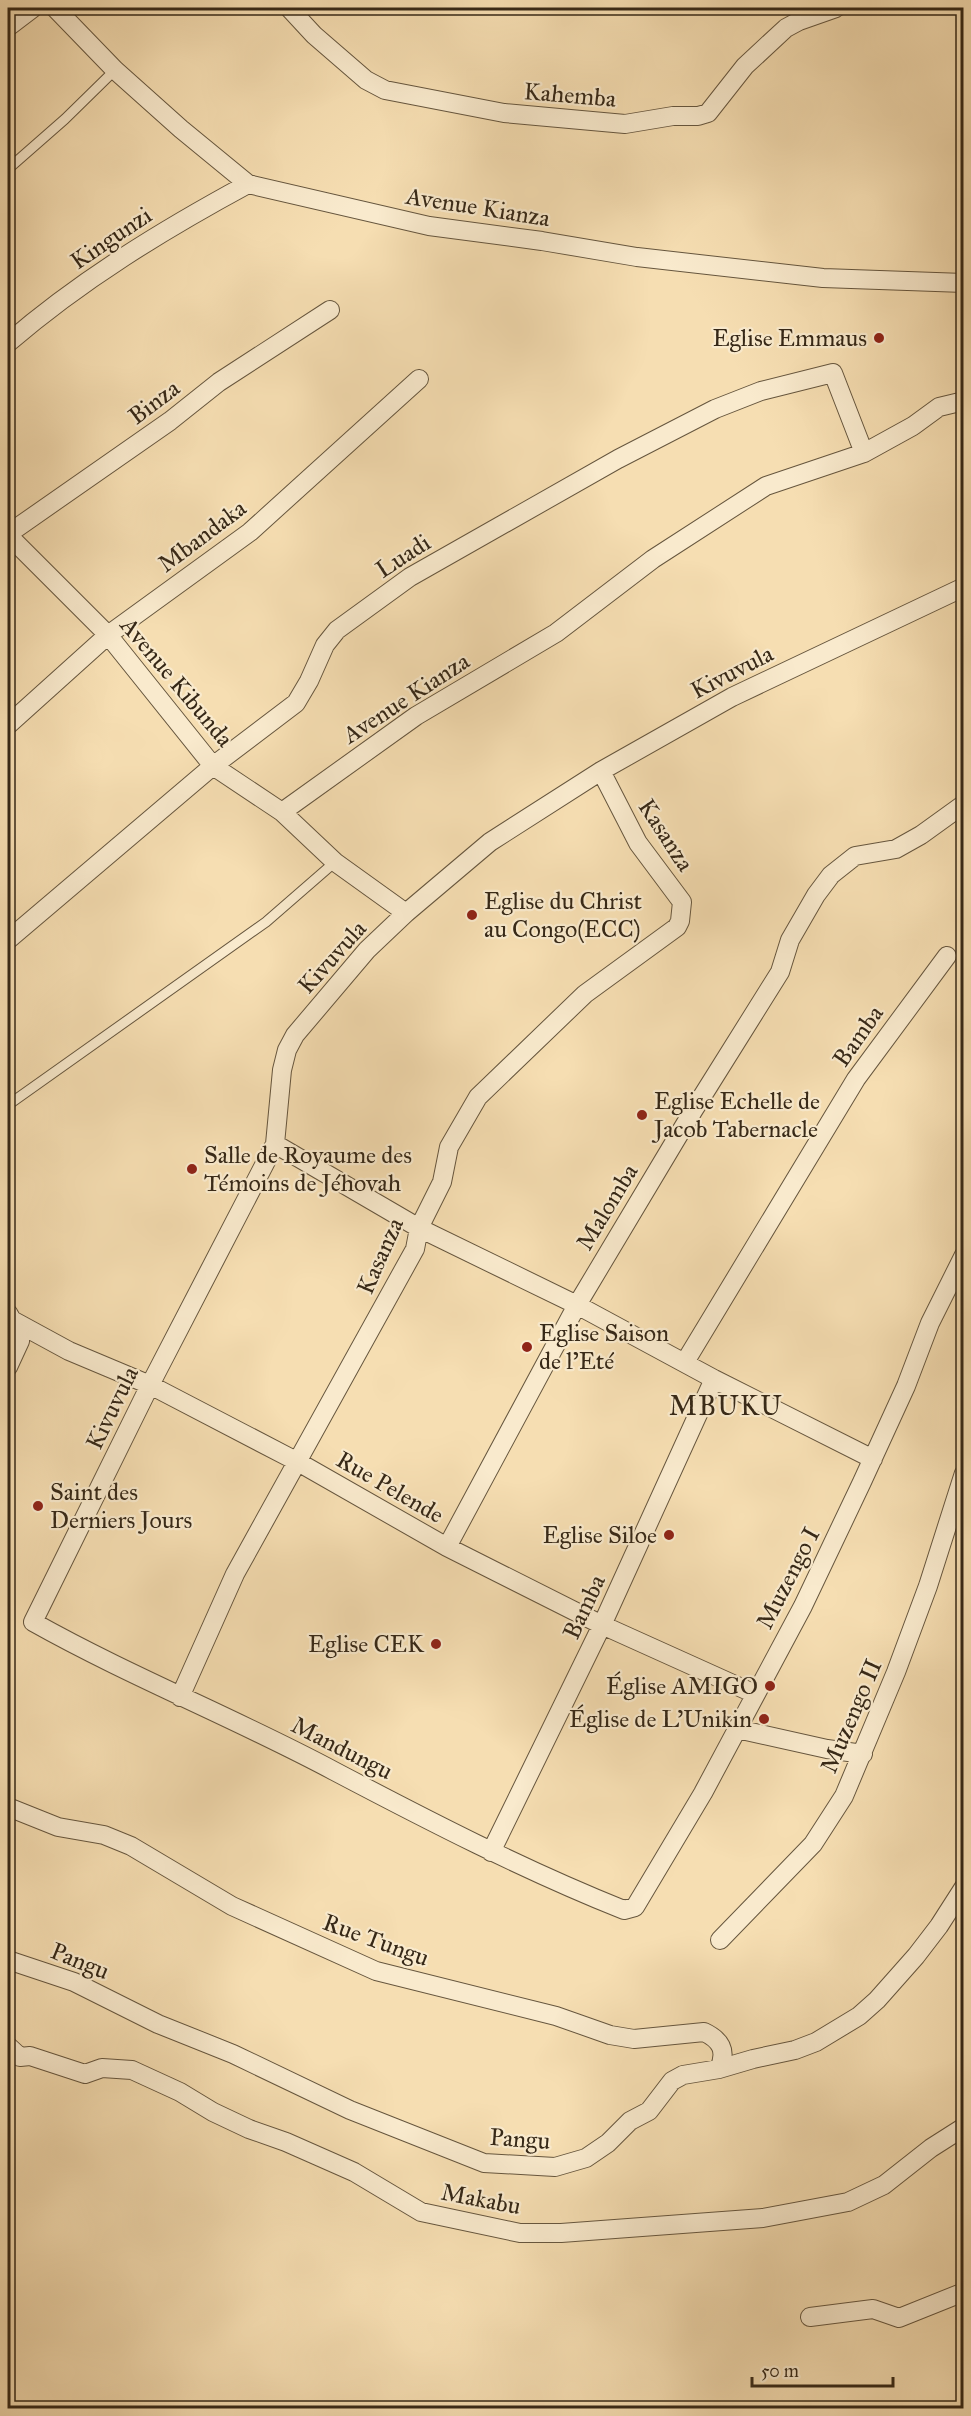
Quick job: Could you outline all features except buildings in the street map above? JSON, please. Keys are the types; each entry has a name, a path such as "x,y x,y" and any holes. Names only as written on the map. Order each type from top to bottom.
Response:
{"street":[{"path":"8,27 33,8"},
{"name":"Avenue Kianza","path":"55,8 115,70 181,129 249,184 429,226 543,241 637,257 823,278 963,283"},
{"name":"Kahemba","path":"290,8 314,35 366,80 385,90 504,113 625,124 708,113 745,66 786,28 836,8"},
{"name":"Kingunzi","path":"8,343 91,278 173,224 249,184"},
{"name":"Binza","path":"8,535 170,421 219,382 330,310"},
{"name":"Luadi","path":"8,940 213,766 296,703 325,645 337,630 410,577 556,493 716,409 761,391 833,373 864,453"},
{"name":"Mbandaka","path":"8,725 108,635 250,532 419,379"},
{"name":"Avenue Kianza","path":"282,812 416,716 556,633 653,559 766,486 864,453 913,426 939,407 963,401"},
{"name":"Avenue Kibunda","path":"8,535 108,635 213,766 282,812 335,862 406,913"},
{"name":"Kivuvula","path":"33,1622 150,1385 274,1144 286,1050 367,950 406,913 490,842 601,771 732,697 963,587"},
{"name":"Kasanza","path":"180,1697 235,1574 416,1249 419,1228 442,1182 449,1147 478,1097 585,994 676,927 680,921 682,902 638,843 601,771"},
{"name":"Malomba","path":"447,1547 577,1305 693,1111 780,972 790,940 831,875 855,856 896,849 963,804"},
{"name":"Bamba","path":"685,1362 856,1079 947,956"},
{"path":"274,1144 419,1228 577,1305 714,1379 873,1459"},
{"name":"Muzengo I","path":"631,1909 635,1907 697,1803 803,1606 873,1459 906,1386 930,1323 963,1255"},
{"path":"8,1367 20,1341 9,1319"},
{"name":"Rue Pelende","path":"9,1319 69,1351 150,1385 298,1462 447,1547 602,1625 755,1694"},
{"name":"Bamba","path":"491,1852 602,1625 714,1379"},
{"name":"Muzengo II","path":"720,1940 813,1844 844,1796 863,1754 928,1586 963,1473"},
{"name":"Mandungu","path":"33,1622 180,1697 334,1770 551,1881 624,1910 631,1909"},
{"path":"737,1729 827,1749 863,1754"},
{"name":"Rue Tungu","path":"8,1808 58,1827 104,1835 131,1846 232,1906 376,1971 556,2016 610,2035 634,2039 704,2032 714,2036 723,2049 724,2058 719,2069"},
{"name":"Pangu","path":"8,1960 74,1982 158,2024 233,2054 350,2110 484,2163 555,2167 586,2158 608,2143 630,2121 649,2111 672,2081 683,2074 719,2069 795,2050 816,2042 859,2016 877,2000 916,1956 939,1926 963,1887"},
{"name":"Makabu","path":"8,2046 20,2057 30,2055 85,2074 102,2068 132,2070 180,2092 213,2112 249,2129 286,2142 354,2172 378,2184 421,2212 520,2233 561,2233 763,2218 848,2202 884,2185 931,2148 963,2127"},
{"path":"810,2317 873,2309 899,2318 963,2292"}],"lane":[{"path":"8,170 115,70"},
{"path":"8,1105 266,922 335,862"}],"place":[{"name":"Eglise Emmaus","path":"879,338"},
{"name":"Eglise du Christ au Congo(ECC)","path":"472,915"},
{"name":"Eglise Echelle de Jacob Tabernacle","path":"642,1115"},
{"name":"Salle de Royaume des Témoins de Jéhovah","path":"192,1169"},
{"name":"Eglise Saison de l'Eté","path":"527,1347"},
{"name":"Saint des Derniers Jours","path":"38,1506"},
{"name":"Eglise Siloe","path":"669,1535"},
{"name":"Eglise CEK","path":"436,1644"},
{"name":"Église AMIGO","path":"770,1686"},
{"name":"Église de L'Unikin","path":"764,1719"}],"district":[{"name":"MBUKU","path":"726,1406"}]}
